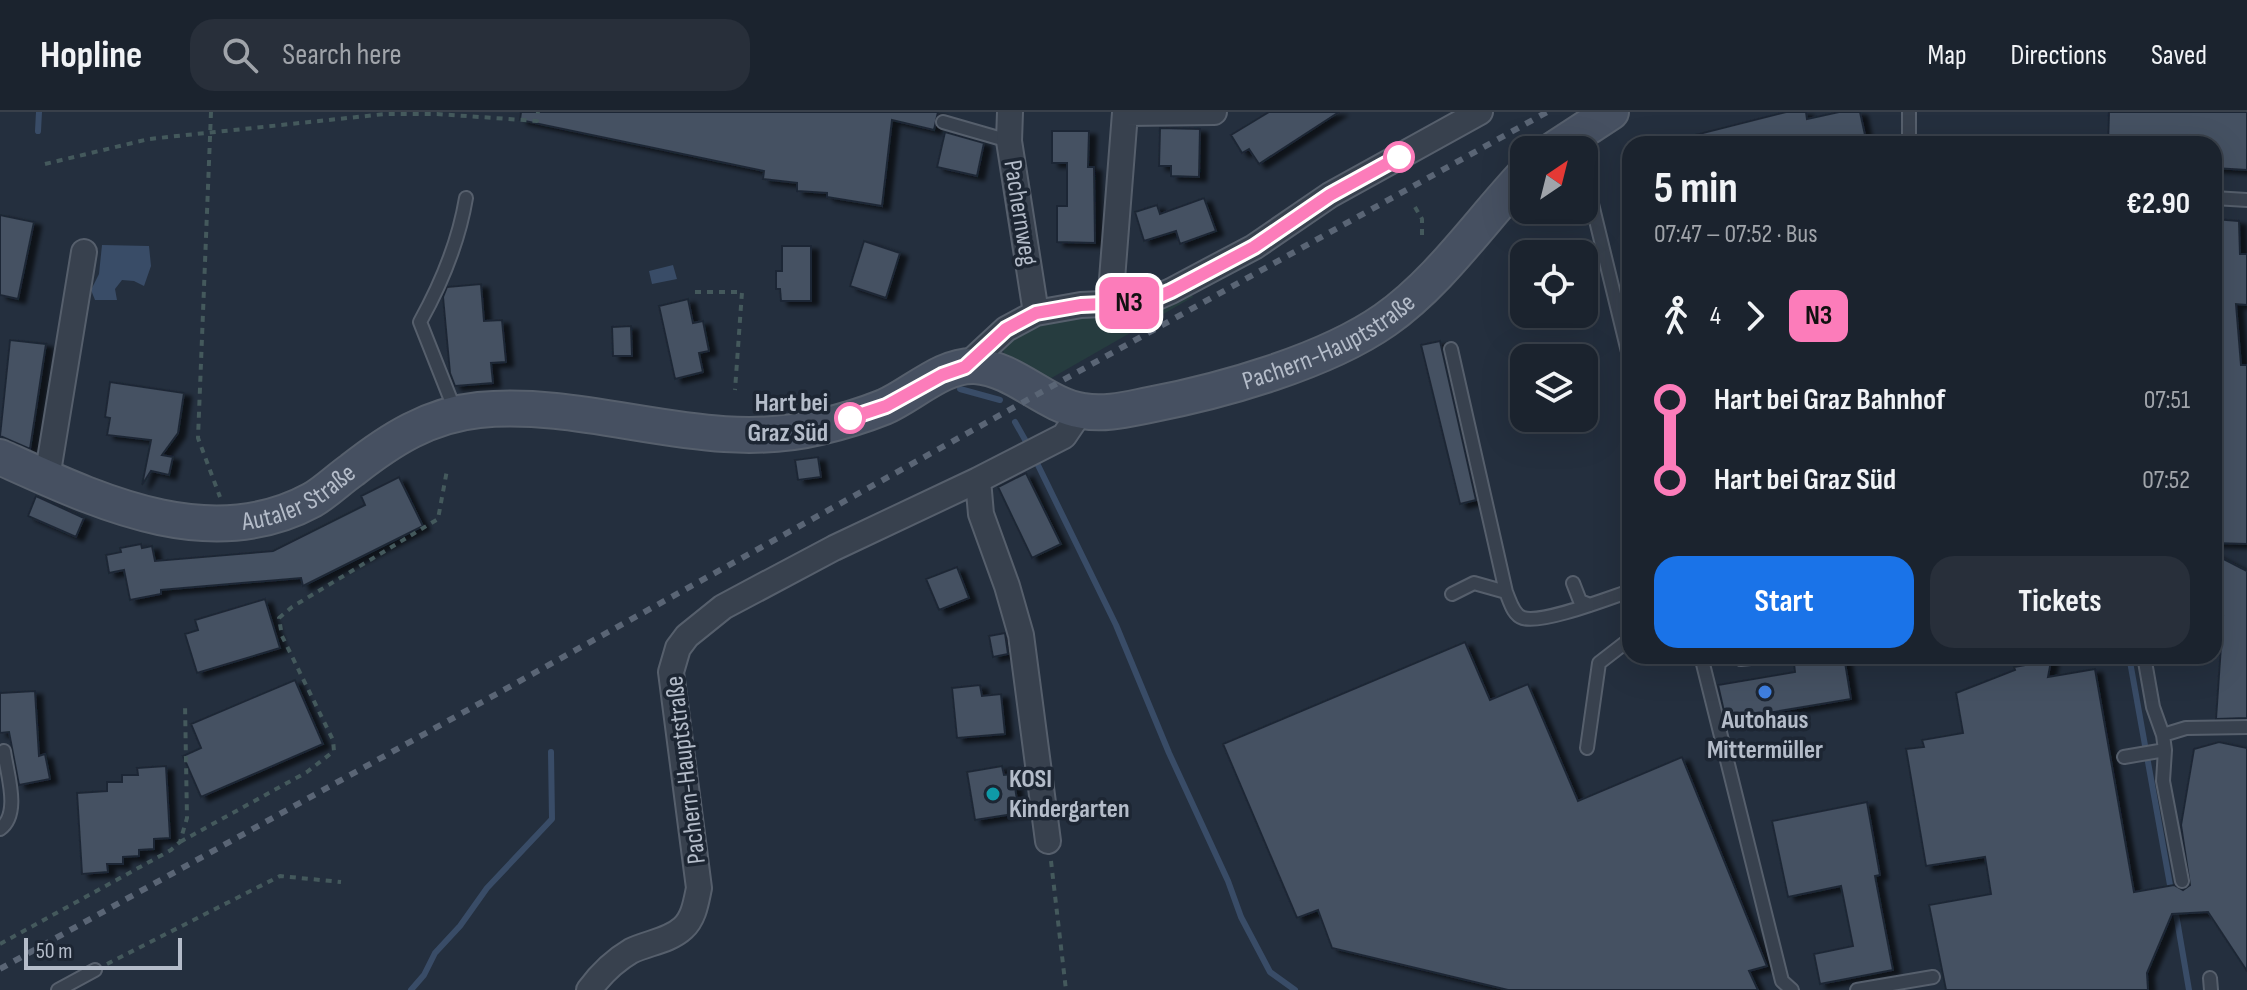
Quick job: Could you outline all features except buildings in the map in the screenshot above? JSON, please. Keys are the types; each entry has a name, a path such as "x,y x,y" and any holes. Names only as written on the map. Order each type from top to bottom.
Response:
{"main road":[{"path":"1579,136 1611,112"},
{"name":"Pachern-Hauptstraße","path":"965,367 986,368 1010,375 1081,411 1110,412 1194,396 1278,370 1351,341 1385,320 1414,296 1510,190"},
{"name":"Autaler Straße","path":"0,457 130,511 232,525 273,515 312,500 404,433 431,420 456,413 516,409 590,415 712,435 793,432 886,406 942,375 965,367"}],"street":[{"name":"Pachernweg","path":"1010,112 1009,141 1036,313"},
{"path":"1110,305 1125,113 1214,112"},
{"path":"965,367 1006,329 1036,313 1081,305 1146,302 1199,277 1254,247 1330,195 1480,112"},
{"path":"47,478 84,252"},
{"name":"Pachern-Hauptstraße","path":"589,990 614,963 631,951 684,927 694,911 699,888 671,672 678,648 687,636 723,607 773,579 1064,436 1081,411"},
{"path":"978,480 981,514 1021,635 1048,841"}],"lane":[{"path":"1909,112 1909,136"},
{"path":"943,122 1009,141"},
{"path":"456,413 420,322 435,294 466,198"},
{"path":"2222,198 2247,200"},
{"path":"1597,224 1622,327"},
{"path":"1451,349 1506,592 1515,612 1521,618 1535,619 1622,594"},
{"path":"1452,594 1474,583 1506,592"},
{"path":"1573,583 1580,601 1590,605"},
{"path":"1587,748 1599,663 1622,645"},
{"path":"1703,664 1782,981 1792,990"},
{"path":"2145,664 2153,707 2163,735 2163,781 2182,881"},
{"path":"2163,735 2186,728 2247,727"},
{"path":"2124,757 2165,750"},
{"path":"0,829 10,817 12,806 4,751"},
{"path":"58,990 95,970"},
{"path":"1857,990 1933,977"}],"path":[{"path":"211,112 198,438 232,525"},
{"path":"45,164 149,139 385,114 537,121 538,112"},
{"path":"1415,207 1422,219 1422,239"},
{"path":"695,292 742,292 735,390"},
{"path":"0,944 307,772 334,751 333,740 282,636 279,618 292,607 438,519 447,470"},
{"path":"180,842 187,818 185,703"},
{"path":"1048,841 1066,990"},
{"path":"95,970 280,876 341,882"}],"green space":[{"path":"1190,292 1193,297 1048,380 1004,357 1003,347 1040,322"}],"water":[{"path":"102,245 149,246 151,266 144,286 122,280 115,289 117,300 95,300 91,290 99,274"},
{"path":"673,265 677,279 652,284 649,271"}],"waterway":[{"path":"38,131 39,112"},
{"path":"960,389 1000,400"},
{"path":"1015,422 1028,445"},
{"path":"1035,459 1116,625 1241,917 1270,972 1295,990"},
{"path":"2130,664 2170,885"},
{"path":"411,990 424,975 435,953 460,926 487,888 552,819 551,752"},
{"path":"2176,914 2189,990"}],"railway":[{"path":"0,969 1547,112"}],"bus line":[{"name":"N3","path":"850,418 886,406 942,375 965,367 1006,329 1036,313 1081,305 1146,302 1171,291 1254,247 1330,195 1399,157"}],"place":[{"name":"Hart bei Graz Süd","path":"850,418"},
{"name":"Autohaus Mittermüller","path":"1765,692"},
{"name":"KOSI Kindergarten","path":"993,794"}]}
